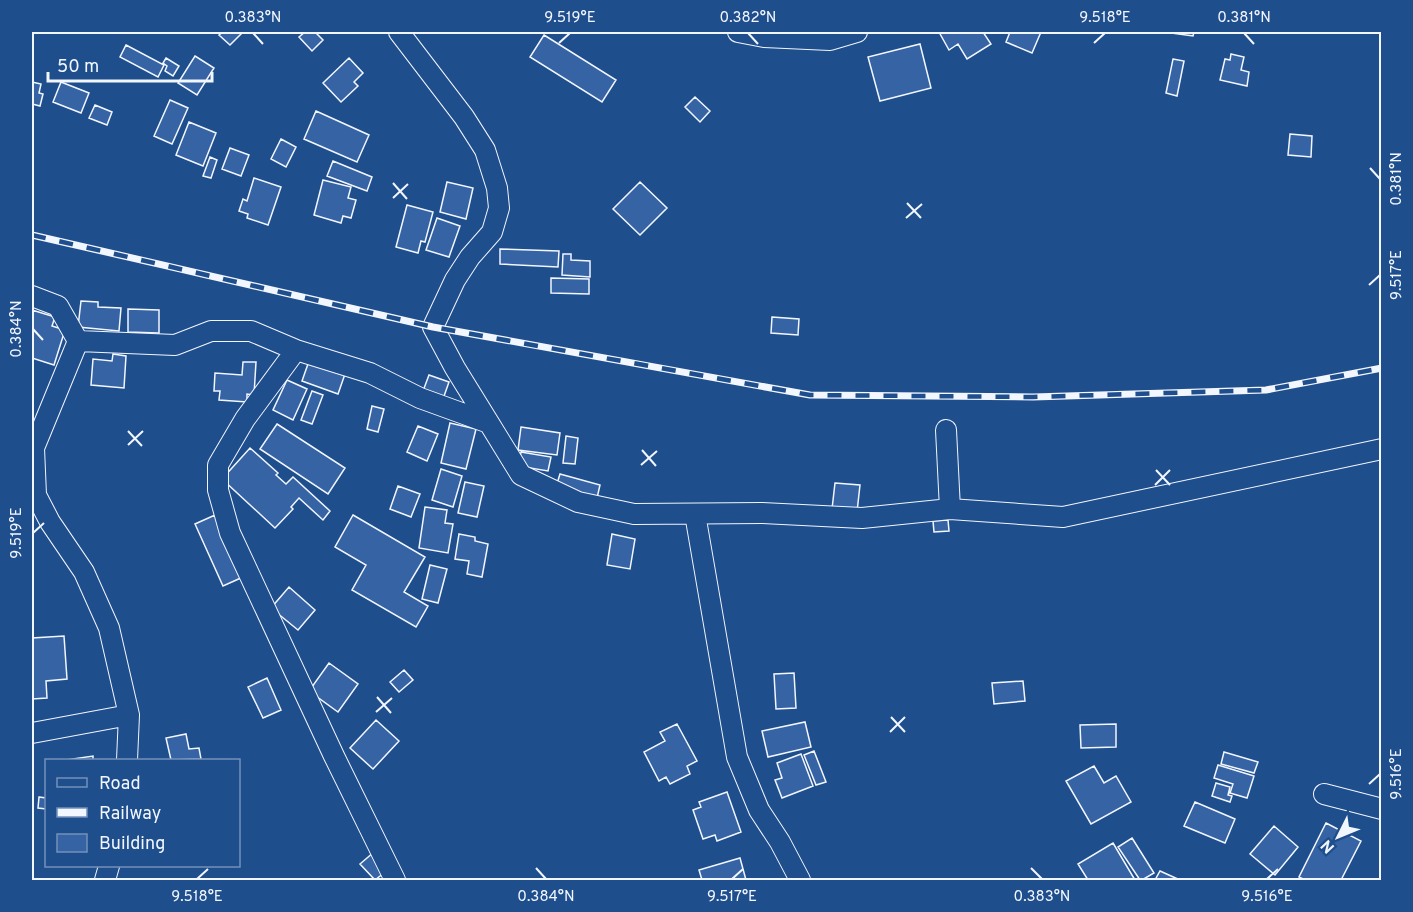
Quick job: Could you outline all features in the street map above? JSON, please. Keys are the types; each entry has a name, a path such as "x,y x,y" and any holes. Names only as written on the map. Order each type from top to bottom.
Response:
{"street":[{"path":"406,32 484,150 497,188 499,208 492,232 454,280 433,327 455,368 521,475 578,502 634,514 762,513 862,518 950,509 1063,517 1382,449"},
{"path":"738,32 830,40 857,32"},
{"path":"32,296 58,306 78,341"},
{"path":"78,341 175,345 211,332 251,331 296,350 370,373 420,398 489,423"},
{"path":"78,341 34,448 36,495 50,522 84,572 109,628 129,716 127,759"},
{"path":"296,350 245,419 218,465 218,490 230,533 334,756 395,880"},
{"path":"946,430 950,509"},
{"path":"695,514 737,757 759,810 780,842 800,880"},
{"path":"32,733 129,716"},
{"path":"1324,794 1382,809"}],"building":[{"path":"223,32 243,32 230,45 219,35"},
{"path":"305,32 315,32 323,40 312,51 299,37"},
{"path":"939,32 983,32 991,44 967,59 958,44 949,50"},
{"path":"1010,32 1041,32 1032,53 1006,42"},
{"path":"1172,32 1194,32 1193,36"},
{"path":"544,35 616,80 602,102 530,57"},
{"path":"920,44 931,88 880,101 868,57"},
{"path":"126,45 164,65 158,77 120,57"},
{"path":"1231,54 1244,57 1241,70 1249,72 1247,86 1220,80 1225,59 1230,60"},
{"path":"195,56 214,68 197,95 178,83"},
{"path":"166,58 179,66 173,76 165,71 167,66 163,63"},
{"path":"349,58 363,73 354,82 358,86 341,102 323,83"},
{"path":"1173,59 1184,61 1177,96 1166,93"},
{"path":"32,82 41,84 39,93 43,94 40,106 32,104"},
{"path":"61,82 89,93 81,113 53,102"},
{"path":"695,97 710,111 700,122 685,107"},
{"path":"170,100 188,108 172,144 154,136"},
{"path":"95,105 112,112 107,125 89,118"},
{"path":"316,111 369,135 357,162 304,139"},
{"path":"189,122 216,133 203,166 176,155"},
{"path":"1290,134 1312,136 1311,157 1288,155"},
{"path":"281,139 296,147 286,167 271,159"},
{"path":"230,148 249,155 241,176 222,169"},
{"path":"210,157 217,160 211,178 203,176"},
{"path":"333,161 372,177 367,191 327,176"},
{"path":"254,178 281,187 268,225 247,218 248,214 239,211 243,199 247,201"},
{"path":"323,180 351,187 348,198 356,200 351,218 343,216 341,223 314,215"},
{"path":"447,182 473,188 466,219 440,212"},
{"path":"640,182 667,208 640,235 613,209"},
{"path":"407,205 433,212 425,242 421,241 418,253 396,247"},
{"path":"437,218 460,226 449,257 426,250"},
{"path":"500,249 559,251 558,267 500,264"},
{"path":"563,254 571,254 571,260 590,261 590,277 562,275"},
{"path":"551,278 589,279 589,294 551,293"},
{"path":"81,301 98,302 98,307 121,308 119,331 78,327"},
{"path":"128,309 159,310 159,333 128,332"},
{"path":"32,310 55,317 52,326 65,330 54,365 32,358"},
{"path":"772,317 799,319 798,335 771,333"},
{"path":"113,354 126,356 124,388 91,385 93,359 112,361"},
{"path":"309,361 345,374 338,394 302,381"},
{"path":"243,362 256,362 254,395 247,394 247,402 219,400 220,391 214,391 215,373 242,375"},
{"path":"429,375 449,382 443,399 423,391"},
{"path":"287,380 307,389 293,420 273,410"},
{"path":"312,391 323,395 312,424 301,420"},
{"path":"372,406 384,409 378,432 367,429"},
{"path":"450,423 476,429 466,469 441,463"},
{"path":"277,424 345,468 328,494 260,449"},
{"path":"418,426 438,434 427,461 407,452"},
{"path":"521,427 560,433 557,455 518,450"},
{"path":"566,436 578,438 575,464 563,463"},
{"path":"250,448 278,473 276,475 286,484 293,477 330,511 323,520 299,498 291,507 293,509 275,528 222,479"},
{"path":"521,452 551,457 548,471 518,466"},
{"path":"441,469 462,476 453,507 432,500"},
{"path":"560,474 600,485 597,498 556,487"},
{"path":"465,482 484,486 477,517 458,513"},
{"path":"835,483 860,485 857,512 832,509"},
{"path":"398,486 420,494 411,517 390,509"},
{"path":"425,507 447,510 445,523 453,524 448,553 419,548"},
{"path":"215,515 243,577 223,586 195,524"},
{"path":"353,515 425,557 404,592 428,606 416,627 352,590 366,565 335,547"},
{"path":"948,520 949,531 934,532 933,521"},
{"path":"459,534 475,537 475,541 488,544 482,577 467,574 469,561 455,559"},
{"path":"612,534 635,539 630,569 607,565"},
{"path":"430,565 447,569 438,603 422,599"},
{"path":"289,587 315,610 298,630 271,608"},
{"path":"64,636 67,679 46,681 47,698 32,699 32,638"},
{"path":"329,663 358,684 338,712 309,691"},
{"path":"404,670 413,680 399,692 390,682"},
{"path":"794,673 796,708 776,709 774,674"},
{"path":"267,678 281,710 263,718 248,687"},
{"path":"1023,681 1025,701 994,704 992,683"},
{"path":"376,720 399,741 373,769 350,748"},
{"path":"805,722 811,747 768,757 762,731"},
{"path":"677,724 697,761 687,766 690,774 670,784 666,777 659,781 644,752 665,741 660,732"},
{"path":"1116,724 1116,747 1081,748 1080,725"},
{"path":"186,734 189,749 199,748 201,759 171,759 166,738"},
{"path":"814,751 826,782 816,785 804,755"},
{"path":"1224,752 1258,762 1254,773 1221,764"},
{"path":"801,754 813,786 782,798 775,780 782,778 777,763"},
{"path":"93,756 93,759 73,759"},
{"path":"1218,765 1254,776 1247,798 1230,793 1233,784 1214,778"},
{"path":"1094,766 1104,783 1116,776 1131,802 1091,824 1066,781"},
{"path":"1216,783 1230,787 1228,795 1232,796 1230,802 1212,796"},
{"path":"727,792 741,832 717,841 715,835 703,839 693,810 701,807 699,802"},
{"path":"39,797 45,798 45,809 38,808"},
{"path":"1195,802 1235,819 1225,843 1184,826"},
{"path":"1326,823 1361,841 1341,880 1305,880 1299,877"},
{"path":"1274,826 1298,847 1275,875 1250,854"},
{"path":"1132,838 1154,873 1142,880 1118,847"},
{"path":"1113,843 1135,880 1088,880 1078,864"},
{"path":"374,852 389,869 375,880 360,864"},
{"path":"740,858 746,880 702,880 699,870"},
{"path":"1160,871 1180,880 1155,880"}],"railway":[{"path":"32,235 433,327 810,395 1033,397 1266,390 1382,368"}]}
